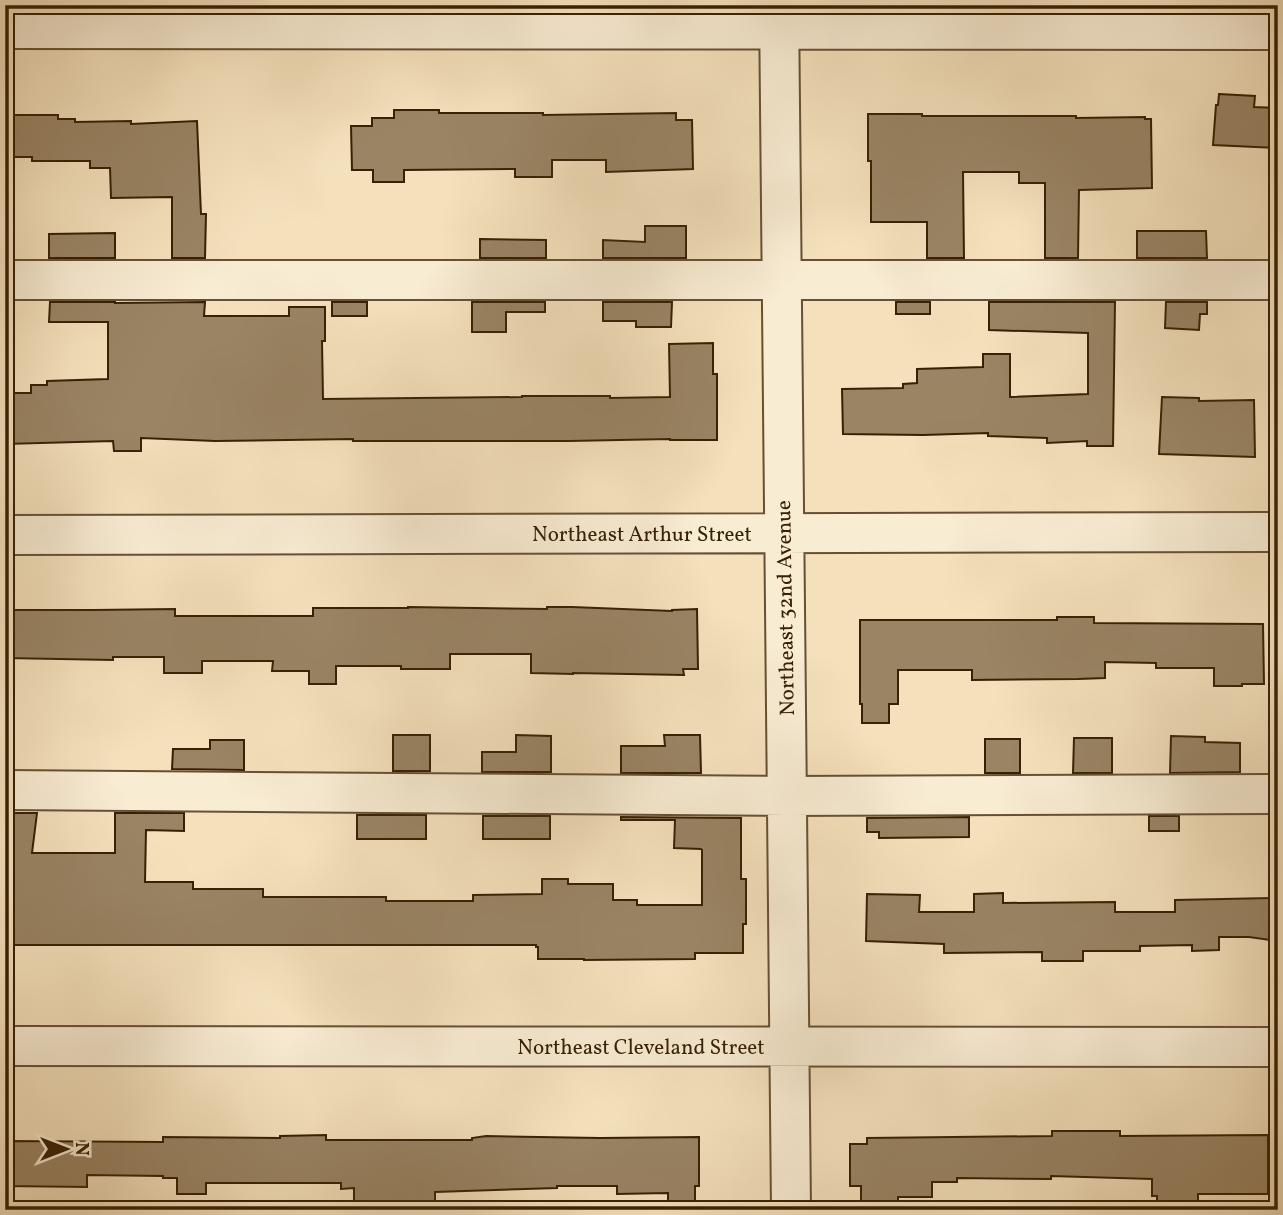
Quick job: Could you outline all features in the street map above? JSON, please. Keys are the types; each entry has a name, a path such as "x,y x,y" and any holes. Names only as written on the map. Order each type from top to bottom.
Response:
{"street":[{"path":"5,29 779,18 1278,30"},
{"name":"Northeast 32nd Avenue","path":"779,18 791,1210"},
{"path":"5,280 1278,280"},
{"name":"Northeast Arthur Street","path":"5,535 1278,532"},
{"path":"5,790 787,796 1278,794"},
{"name":"Northeast Cleveland Street","path":"5,1046 1278,1047"}],"building":[{"path":"1219,94 1255,96 1254,107 1278,108 1278,148 1213,145"},
{"path":"394,110 543,115 676,113 676,120 692,120 693,169 606,172 606,160 552,160 552,177 515,177 515,169 404,170 404,182 373,182 373,170 352,170 351,126 372,126 372,118 394,118"},
{"path":"868,114 1145,117 1151,119 1152,188 1079,190 1078,258 1045,258 1045,183 1019,183 1019,172 963,172 964,258 927,258 927,222 871,222"},
{"path":"5,115 58,115 58,119 75,119 75,122 131,121 131,124 197,121 201,214 206,214 205,258 172,258 172,197 111,198 110,168 90,168 90,161 32,161 32,157 5,157"},
{"path":"645,226 686,226 686,258 603,258 603,240 645,242"},
{"path":"1137,231 1206,231 1207,258 1137,258"},
{"path":"115,233 115,258 49,258 49,234"},
{"path":"480,239 546,240 546,258 480,258"},
{"path":"50,302 205,302 204,316 289,316 289,307 325,307 325,341 322,341 323,399 670,397 669,344 713,343 713,374 717,374 717,440 215,441 141,438 141,451 114,451 113,441 5,444 5,393 31,393 31,385 47,385 47,381 108,379 108,322 49,322"},
{"path":"332,302 367,302 367,316 332,316"},
{"path":"472,302 545,302 545,312 506,312 506,332 472,332"},
{"path":"603,302 672,302 671,327 636,327 636,321 603,321"},
{"path":"896,302 930,302 930,314 896,314"},
{"path":"989,302 1115,302 1113,446 1087,446 1087,441 1047,443 1047,438 988,436 988,433 843,434 842,389 903,388 903,384 917,383 917,369 983,367 983,354 1010,354 1010,397 1088,394 1088,333 989,330"},
{"path":"1166,302 1207,302 1207,314 1200,314 1199,330 1165,328"},
{"path":"1162,397 1199,398 1199,401 1254,400 1255,457 1159,454"},
{"path":"572,607 672,611 697,609 698,669 683,669 684,675 531,673 531,654 450,654 450,669 336,666 336,684 309,684 309,671 272,671 273,661 202,661 202,673 164,673 164,657 113,657 113,660 5,658 5,610 175,609 175,616 313,616 313,608"},
{"path":"1057,617 1094,617 1094,623 1263,624 1264,684 1214,686 1214,668 1156,668 1156,663 1105,662 1105,678 1078,679 972,680 972,670 898,670 898,704 889,704 889,723 862,723 860,620 1057,620"},
{"path":"393,735 430,735 430,771 393,771"},
{"path":"516,735 551,736 551,772 482,772 482,752 516,752"},
{"path":"664,735 700,735 701,773 621,773 621,746 665,746"},
{"path":"1171,736 1205,737 1205,742 1240,743 1240,772 1170,773"},
{"path":"1074,738 1112,738 1112,773 1073,773"},
{"path":"985,739 1020,739 1020,773 985,773"},
{"path":"210,740 244,740 244,770 172,769 173,749 210,749"},
{"path":"5,813 37,813 32,853 115,853 115,813 184,813 184,831 146,830 145,882 193,882 193,889 263,889 263,897 386,897 386,901 473,901 473,895 542,894 542,879 568,879 568,884 613,884 613,900 637,900 637,905 702,905 702,850 674,848 675,820 621,820 621,817 741,818 741,879 746,879 743,953 695,953 695,959 584,960 538,959 536,945 5,945"},
{"path":"357,815 426,815 426,839 357,839"},
{"path":"483,816 550,816 550,839 483,839"},
{"path":"1149,816 1179,816 1179,831 1149,831"},
{"path":"969,817 969,837 879,838 879,832 867,832 867,818"},
{"path":"1003,893 1003,903 1115,902 1115,912 1175,912 1175,900 1278,898 1278,941 1219,937 1219,950 1192,951 1192,945 1140,946 1140,951 1083,951 1083,961 1042,961 1042,952 944,953 944,944 866,941 867,894 920,895 919,912 974,912 974,894"},
{"path":"1052,1131 1120,1131 1120,1136 1268,1135 1268,1194 1198,1194 1198,1206 1157,1207 1157,1196 1152,1196 1152,1179 1051,1176 1051,1179 957,1178 957,1182 932,1182 932,1197 898,1197 898,1206 861,1207 861,1186 850,1186 850,1144 867,1144 867,1138 1052,1136"},
{"path":"326,1135 326,1140 472,1140 486,1136 699,1137 699,1186 695,1186 695,1206 668,1206 668,1193 617,1194 617,1186 557,1186 435,1192 435,1204 390,1203 390,1209 354,1210 354,1188 341,1189 341,1183 206,1183 206,1194 177,1194 177,1178 87,1175 87,1187 5,1186 5,1147 8,1147 8,1141 163,1142 163,1137 280,1138"}]}
